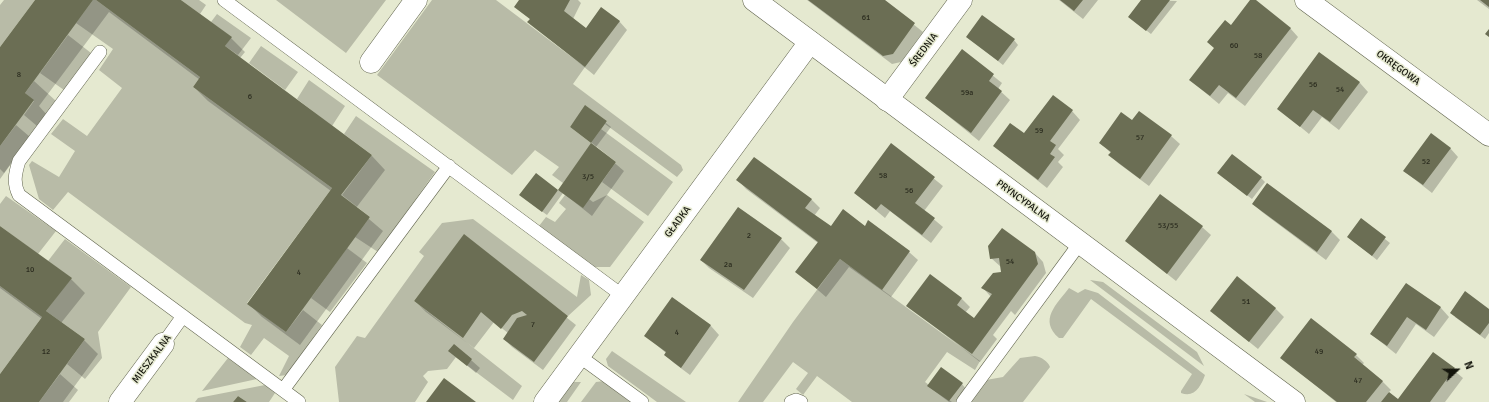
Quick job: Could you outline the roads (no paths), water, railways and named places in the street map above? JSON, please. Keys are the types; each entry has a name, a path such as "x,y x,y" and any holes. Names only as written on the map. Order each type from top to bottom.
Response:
{"street":[{"path":"371,62 416,0"},
{"name":"PRYNCYPALNA","path":"754,0 886,100 1294,402"},
{"name":"ŚREDNIA","path":"886,100 961,0"},
{"name":"OKRĘGOWA","path":"1306,0 1489,135"},
{"name":"GŁADKA","path":"545,402 810,42"},
{"name":"MIESZKALNA","path":"120,402 163,344"}],"lane":[{"path":"224,0 623,296"},
{"path":"100,52 20,161 15,172 14,187 19,196 299,402"},
{"path":"283,390 449,166"},
{"path":"964,400 1080,243"},
{"name":"MIESZKALNA","path":"163,344 183,316"},
{"path":"579,356 642,402"},
{"path":"791,402 796,400 801,402"}]}
